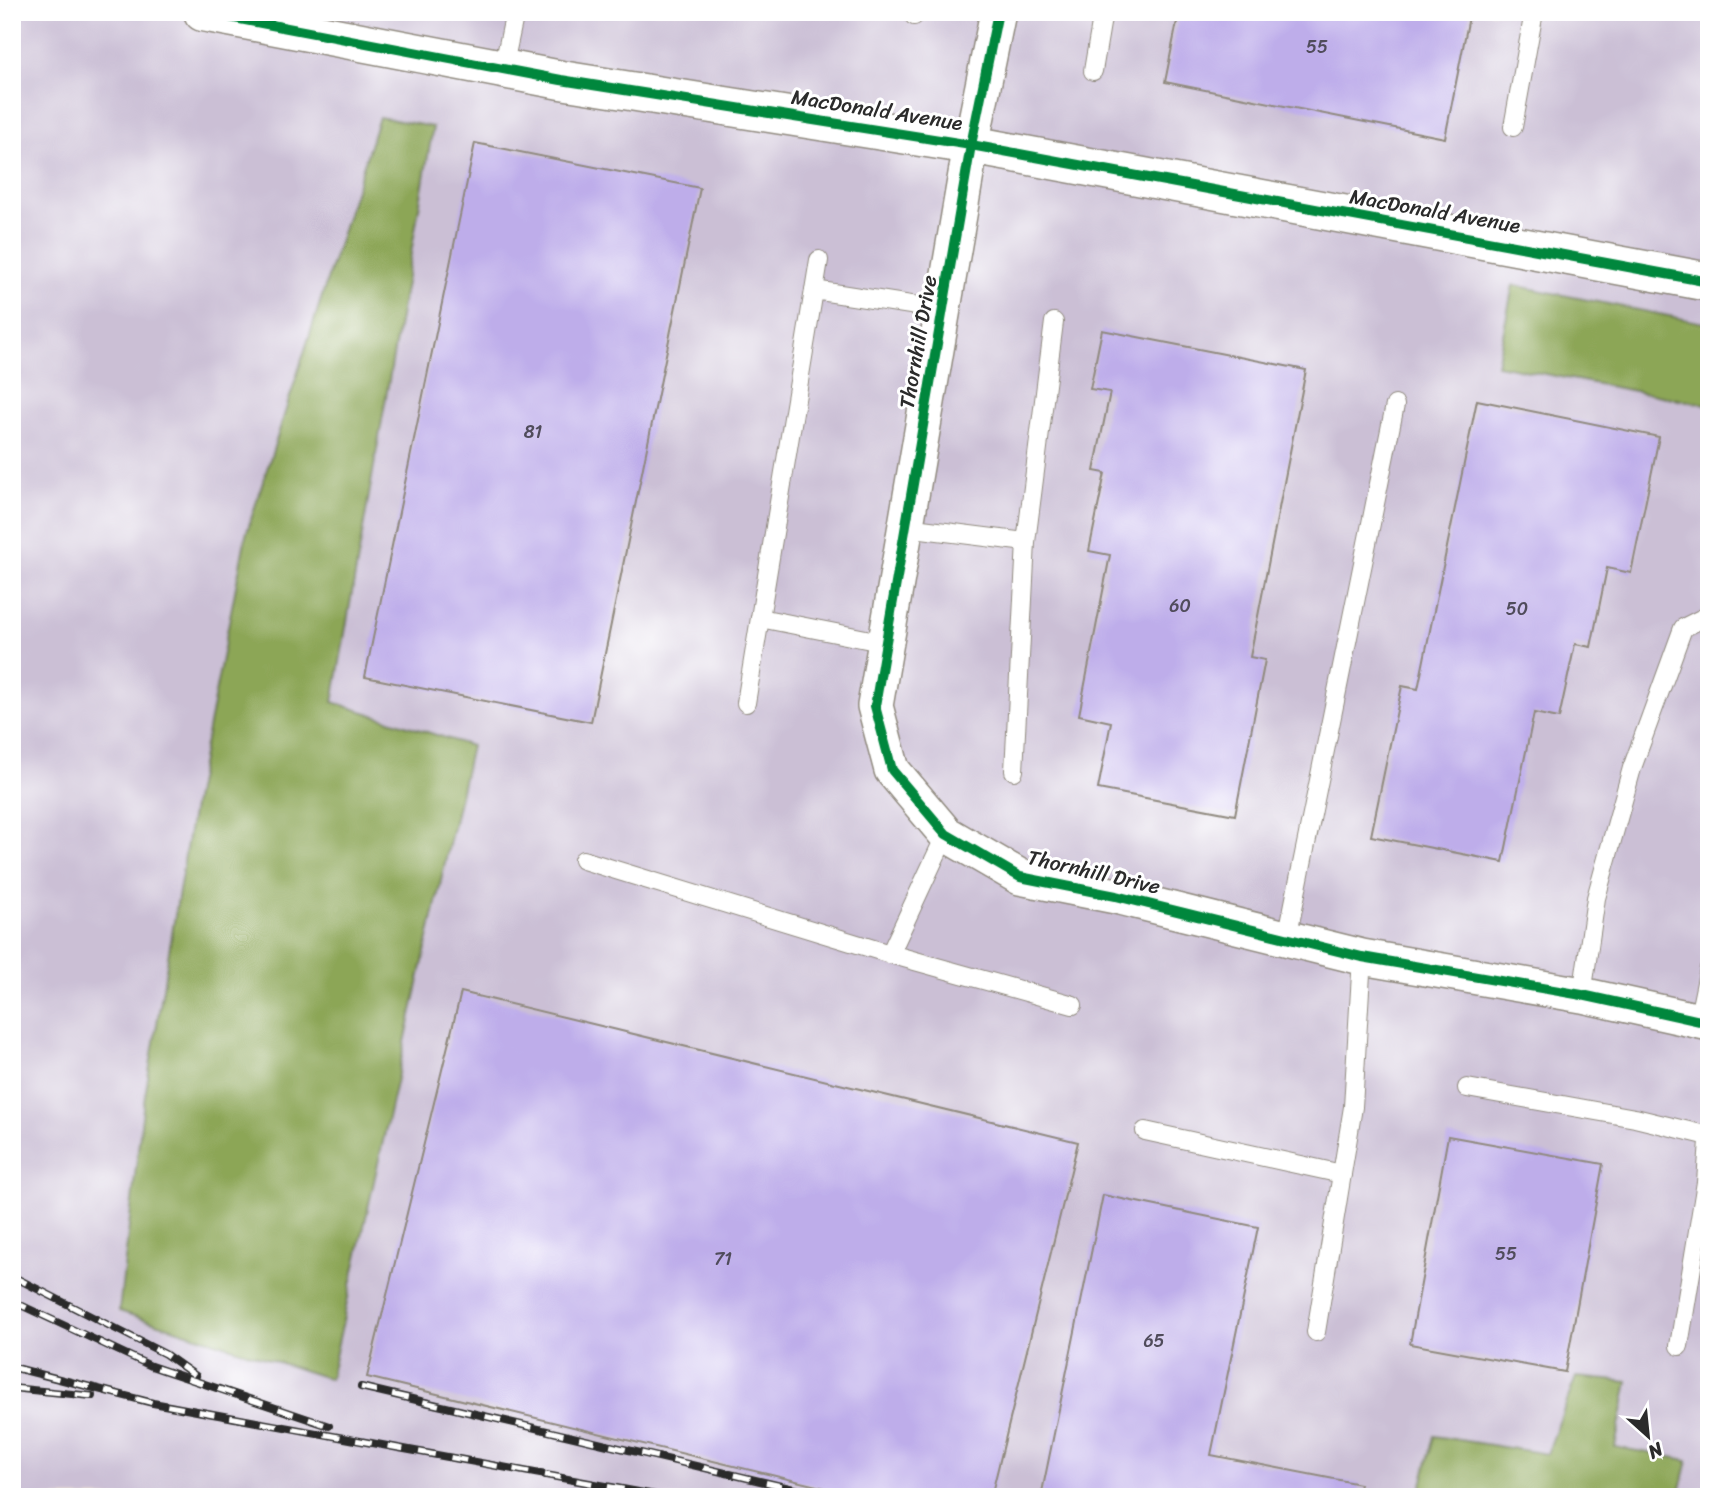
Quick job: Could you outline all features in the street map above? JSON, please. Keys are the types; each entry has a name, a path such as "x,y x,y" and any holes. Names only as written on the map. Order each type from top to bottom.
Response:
{"street":[{"name":"MacDonald Avenue","path":"203,12 503,69 971,145 1709,282"},
{"name":"Thornhill Drive","path":"998,12 971,145 875,706 892,770 946,834 1020,877 1116,896 1362,957 1582,995 1703,1022"}],"lane":[{"path":"503,69 515,12"},
{"path":"1093,71 1103,12"},
{"path":"1513,127 1534,12"},
{"path":"746,703 819,260"},
{"path":"814,290 943,310"},
{"path":"1014,771 1026,542 1054,322"},
{"path":"1287,938 1395,405"},
{"path":"906,527 1026,542"},
{"path":"1582,995 1596,898 1632,768 1684,628 1709,615"},
{"path":"760,618 886,643"},
{"path":"890,954 946,834"},
{"path":"583,860 890,954 1073,1005"},
{"path":"1316,1332 1353,1107 1362,957"},
{"path":"1703,1022 1709,968"},
{"path":"1467,1088 1635,1118 1709,1138 1706,1182 1679,1346"},
{"path":"1145,1132 1342,1174"}],"shaded area":[{"path":"12,12 1709,12 1709,324 1514,286 1498,365 1709,405 1709,1497 1679,1497 1687,1460 1614,1448 1547,1454 1434,1436 1419,1497 12,1497","holes":["379,117 433,127 333,703 471,746 330,1379 119,1311 143,1108 194,801 246,535"]}],"green space":[{"path":"379,117 433,127 333,702 471,746 330,1379 119,1311 143,1108 194,801 246,535"},
{"path":"1513,285 1709,324 1709,405 1497,365"},
{"path":"1576,1377 1628,1382 1615,1447 1688,1460 1679,1497 1419,1497 1434,1436 1547,1454"}],"building":[{"path":"1179,12 1470,12 1445,138 1165,82"},
{"path":"475,143 700,188 591,722 365,677"},
{"path":"1102,330 1306,370 1250,657 1265,660 1235,815 1098,789 1111,722 1079,715 1110,555 1089,551 1105,473 1094,471 1110,392 1090,389"},
{"path":"1477,400 1659,437 1631,573 1607,568 1591,647 1575,644 1559,718 1534,713 1503,862 1371,836 1402,686 1418,689"},
{"path":"461,992 1078,1142 991,1497 862,1497 367,1377"},
{"path":"1448,1136 1603,1164 1565,1372 1410,1344"},
{"path":"1103,1195 1258,1227 1211,1455 1360,1484 1357,1497 1041,1497"}],"railway":[{"path":"12,1276 165,1354 196,1376"},
{"path":"12,1301 151,1366 329,1426"},
{"path":"12,1367 153,1403 666,1497"},
{"path":"361,1387 828,1497"},
{"path":"12,1388 92,1396"}],"cycle path":[{"path":"203,12 561,80 971,145 1709,282"},
{"path":"998,12 971,145 875,706 892,770 946,834 1020,877 1116,896 1362,957 1582,995 1709,1023"}]}
